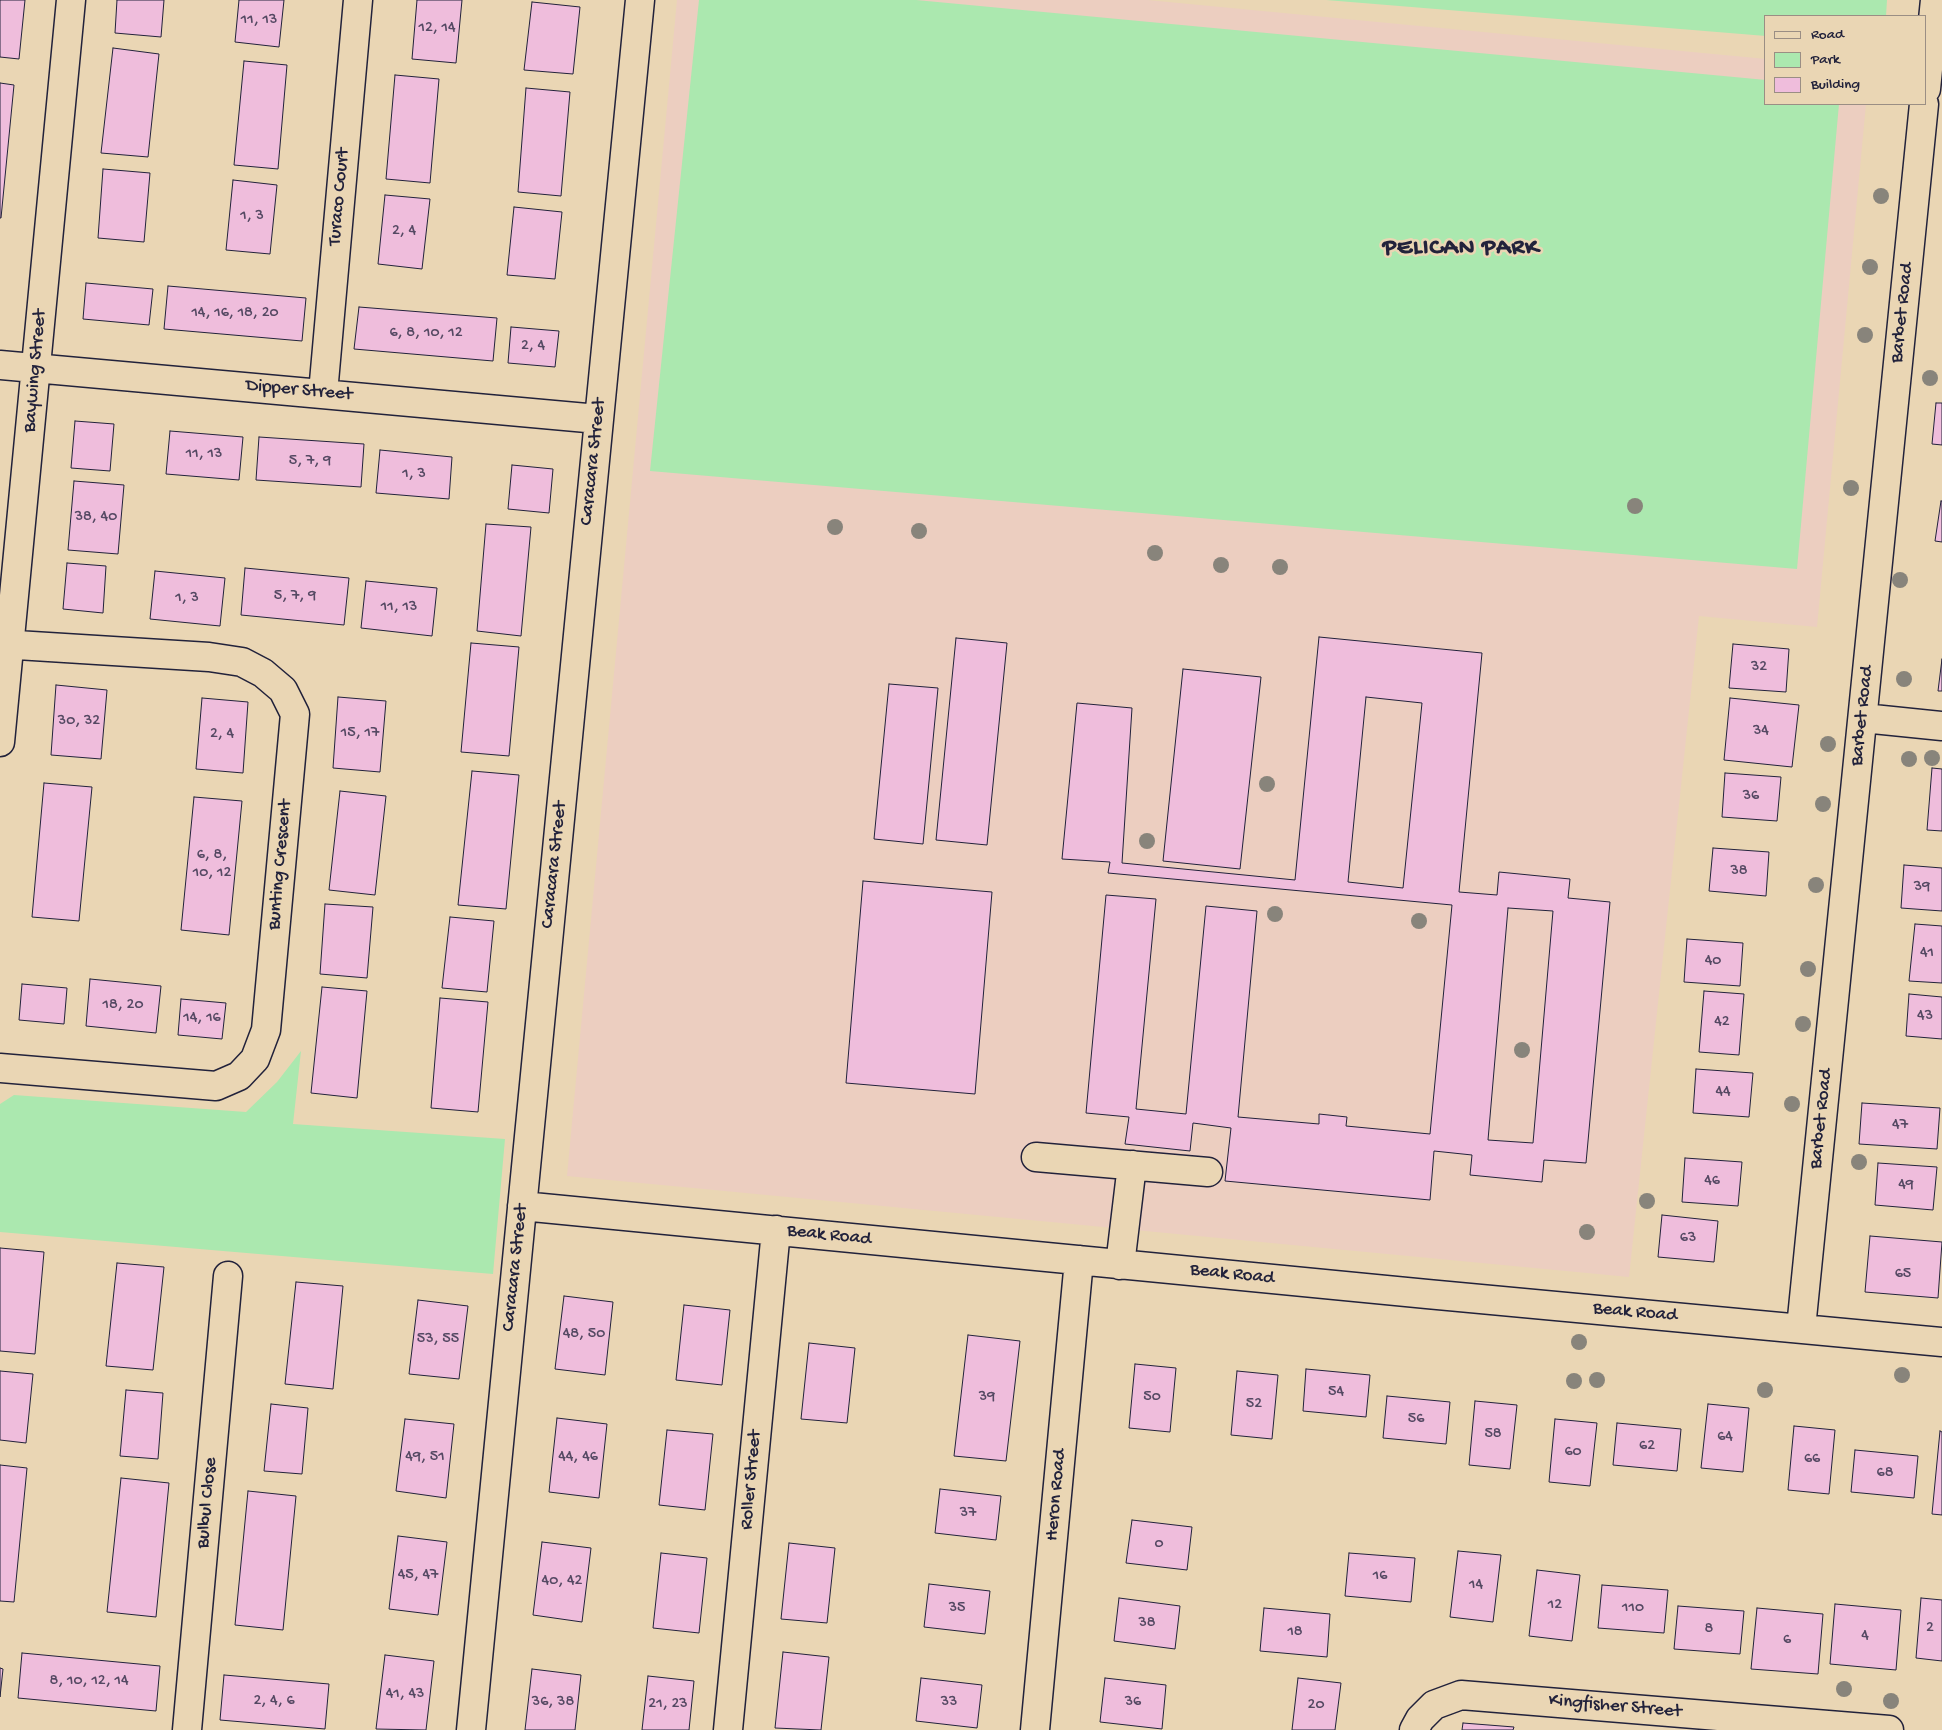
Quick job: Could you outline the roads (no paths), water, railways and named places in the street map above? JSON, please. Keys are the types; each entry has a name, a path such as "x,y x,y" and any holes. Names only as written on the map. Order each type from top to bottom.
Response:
{"street":[{"name":"Baywing Street","path":"0,742 5,645 36,369 71,0"},
{"name":"Turaco Court","path":"323,393 358,0"},
{"name":"Caracara Street","path":"471,1730 640,0"},
{"path":"1927,79 1935,0"},
{"name":"Barbet Road","path":"1802,1328 1924,105"},
{"name":"Dipper Street","path":"0,365 598,419"},
{"name":"Bunting Crescent","path":"0,1068 216,1086 239,1076 255,1059 266,1030 295,714 283,690 263,673 242,662 209,657 5,645"},
{"path":"1863,718 1942,726"},
{"path":"1036,1157 1208,1172"},
{"path":"1120,1264 1132,1166"},
{"name":"Beak Road","path":"522,1206 1942,1342"},
{"name":"Roller Street","path":"728,1730 776,1230"},
{"name":"Heron Road","path":"1034,1730 1079,1260"},
{"name":"Bulbul Close","path":"187,1730 228,1276"},
{"name":"Kingfisher Street","path":"1414,1730 1420,1719 1434,1705 1461,1695 1889,1730"}],"district":[{"name":"PELICAN PARK","path":"1461,249"}]}
